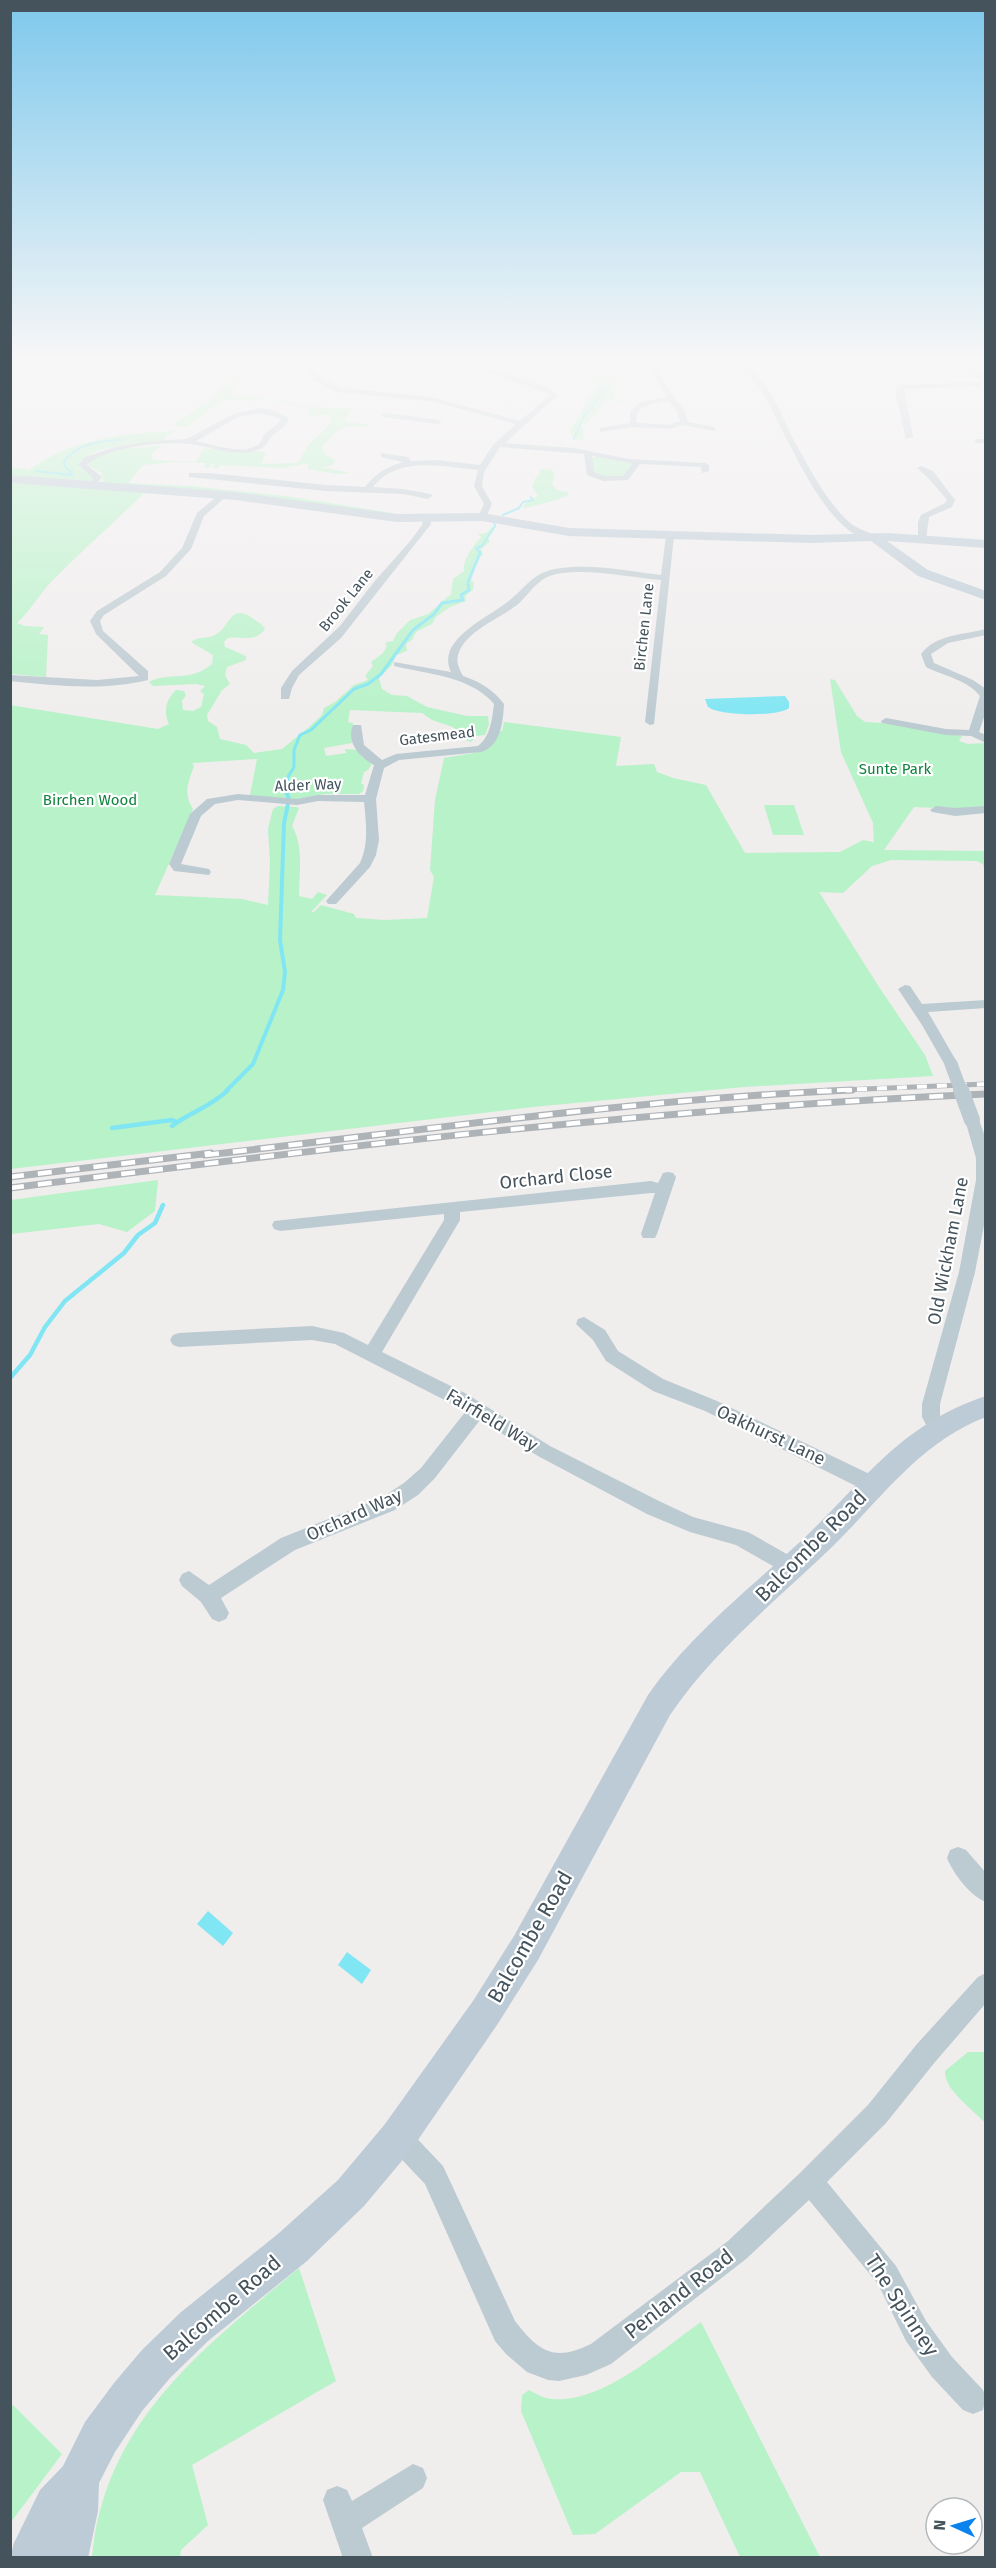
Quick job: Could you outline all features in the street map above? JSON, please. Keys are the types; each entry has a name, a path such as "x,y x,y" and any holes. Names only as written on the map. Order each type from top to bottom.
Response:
{"street":[{"path":"78,485 224,495 384,516 482,517 554,531 670,536 922,539 986,544"},
{"path":"319,485 428,496"},
{"path":"367,490 370,485"},
{"path":"478,485 488,504 482,517"},
{"path":"820,485 846,523 875,538 923,573 986,596"},
{"path":"922,539 922,522 925,515 949,505 951,500 939,485"},
{"path":"10,678 54,682 123,681 144,678 144,673 99,632 95,621 100,613 163,574 186,549 198,518 224,495"},
{"name":"Brook Lane","path":"285,697 285,688 289,682 311,658 330,644 378,583 408,551 427,524 427,518"},
{"path":"834,539 840,536 846,523"},
{"name":"Birchen Lane","path":"650,722 670,536"},
{"path":"458,677 451,665 466,634 514,602 537,578 554,572 575,570 664,578"},
{"path":"973,733 985,696 980,687 936,669 926,658 928,650 939,643 986,632"},
{"name":"Gatesmead","path":"332,901 366,864 373,848 370,799 378,769 382,764 403,756 473,750 486,746 495,731 498,720 497,701 483,688 458,677 398,664"},
{"name":"Gatesmead","path":"430,670 451,665"},
{"path":"886,721 946,732 973,733 986,740"},
{"path":"357,727 356,738 364,755 382,764"},
{"name":"Alder Way","path":"205,872 178,868 174,864 200,809 211,801 229,798 280,802 318,798 370,799"},
{"path":"936,810 955,812 986,809"},
{"path":"356,876 373,880"},
{"name":"Old Wickham Lane","path":"905,989 919,1008 951,1064 980,1140 984,1180 968,1272 931,1404 931,1417 936,1427"},
{"path":"919,1008 986,1004"},
{"name":"Orchard Close","path":"280,1225 651,1187 666,1183 649,1234"},
{"path":"372,1353 452,1220 452,1207"},
{"name":"Oakhurst Lane","path":"584,1324 599,1335 612,1356 659,1386 667,1387 873,1485"},
{"name":"Fairfield Way","path":"179,1340 312,1334 338,1338 372,1353 478,1409 544,1451 654,1508 690,1524 741,1538 792,1567"},
{"name":"Balcombe Road","path":"29,2558 55,2505 78,2481 100,2437 128,2397 156,2364 194,2327 293,2247 351,2193 398,2137 485,2013 526,1948 635,1746 668,1692 702,1650 792,1567 904,1453 936,1427 967,1412 986,1406"},
{"name":"Orchard Way","path":"208,1596 288,1544 388,1504 411,1489 428,1473 478,1409"},
{"path":"189,1580 208,1596 219,1613"},
{"path":"958,1858 986,1891"},
{"name":"Penland Road","path":"398,2137 438,2183 505,2331 518,2349 532,2360 556,2368 579,2366 601,2354 737,2250 877,2114 926,2053 986,1985"},
{"name":"The Spinney","path":"810,2181 887,2275 916,2331 942,2367 973,2400"},
{"path":"358,2558 341,2511 413,2478"},
{"name":"Balcombe Road","path":"66,2558 77,2511 78,2481"}],"green space":[{"path":"10,485 53,485 144,493 53,580 17,623 44,627 39,634 48,635 46,677 11,674"},
{"path":"121,485 190,486 286,496 398,514"},
{"path":"533,485 553,485 556,490 568,492 568,495 523,508 525,504 538,496"},
{"path":"492,527 496,527 488,538 490,542 481,549 483,554 477,561 471,580 474,583 473,590 465,596 466,601 450,607 436,617 432,624 416,632 412,640 406,644 407,651 396,655 392,665 379,678 382,689 392,695 407,696 427,707 467,716 488,716 489,724 485,735 476,736 471,742 457,737 453,727 432,720 422,713 350,710 348,722 353,723 352,743 324,748 326,756 346,753 345,749 358,750 362,757 373,762 364,772 361,783 364,785 363,791 359,794 325,794 293,800 250,795 257,759 192,763 194,766 187,793 193,809 155,895 242,899 268,905 270,862 268,829 273,809 278,806 296,807 299,808 292,826 299,851 299,896 312,899 318,892 327,895 311,912 321,905 354,914 356,918 385,920 427,918 434,877 430,870 435,800 444,758 474,753 491,747 499,731 502,731 504,722 621,737 616,766 654,764 657,772 706,785 745,853 840,852 863,840 874,844 873,823 841,752 830,679 835,680 857,716 865,722 962,736 959,741 968,744 985,743 985,807 960,809 914,807 884,850 985,851 985,873 983,864 977,861 891,860 872,866 843,893 819,892 925,1055 933,1076 744,1087 533,1107 11,1169 10,705 158,729 169,724 166,715 167,706 176,690 184,691 186,695 182,701 183,710 193,711 201,707 204,694 200,691 205,686 196,684 153,686 149,682 164,677 196,673 212,664 213,655 191,642 213,636 224,628 235,614 240,613 255,620 265,629 257,636 228,638 224,642 225,647 246,656 246,660 227,667 225,675 230,684 222,690 207,715 208,721 217,727 220,739 246,745 254,753 282,749 322,715 324,708 335,702 354,685 368,680 365,676 373,666 371,662 383,653 387,646 385,644 393,641 397,633 410,620 428,614 451,594 453,579 464,571 472,548 481,537 478,534 486,533"},
{"path":"764,805 794,805 804,835 773,835"},
{"path":"158,1180 155,1211 127,1232 99,1224 11,1234 11,1200"},
{"path":"968,2052 985,2052 985,2123 960,2099 946,2078 945,2071"},
{"path":"299,2268 336,2381 192,2465 208,2525 181,2550 180,2557 92,2557 101,2509 116,2466 138,2427 164,2392 195,2359"},
{"path":"701,2322 820,2557 740,2557 700,2472 681,2472 595,2534 573,2535 521,2411 522,2395 529,2390 546,2398 566,2399 586,2395 628,2374"},
{"path":"13,2405 62,2454 11,2522 10,2407"}],"water":[{"path":"785,696 789,702 789,708 762,714 736,714 715,710 708,707 705,699"},
{"path":"208,1911 233,1933 223,1946 197,1924"},
{"path":"347,1952 371,1970 362,1984 338,1965"}],"waterway":[{"path":"503,515 519,508 523,502 533,500 531,497"},
{"path":"480,553 476,548 482,546 495,526 494,521"},
{"path":"285,789 288,777 294,767 294,750 300,735 311,730 354,689 368,684 381,674 413,630 434,614 442,603 463,600 461,595 469,590 468,582 480,553"},
{"path":"226,1091 253,1064 283,990 285,972 280,940 284,823 289,799 285,789"},
{"path":"172,1126 228,1090"},
{"path":"112,1128 172,1120 176,1122"},
{"path":"10,1378 30,1355 45,1327 65,1301 124,1253 138,1235 155,1223 163,1205"}],"railway":[{"path":"817,1091 986,1084"},
{"path":"205,1155 609,1108 771,1094 852,1090"},
{"path":"10,1188 375,1144 619,1119 864,1100 986,1094"},
{"path":"10,1177 211,1153"}],"park label":[{"name":"Sunte Park","path":"895,769"},
{"name":"Birchen Wood","path":"90,800"}]}
